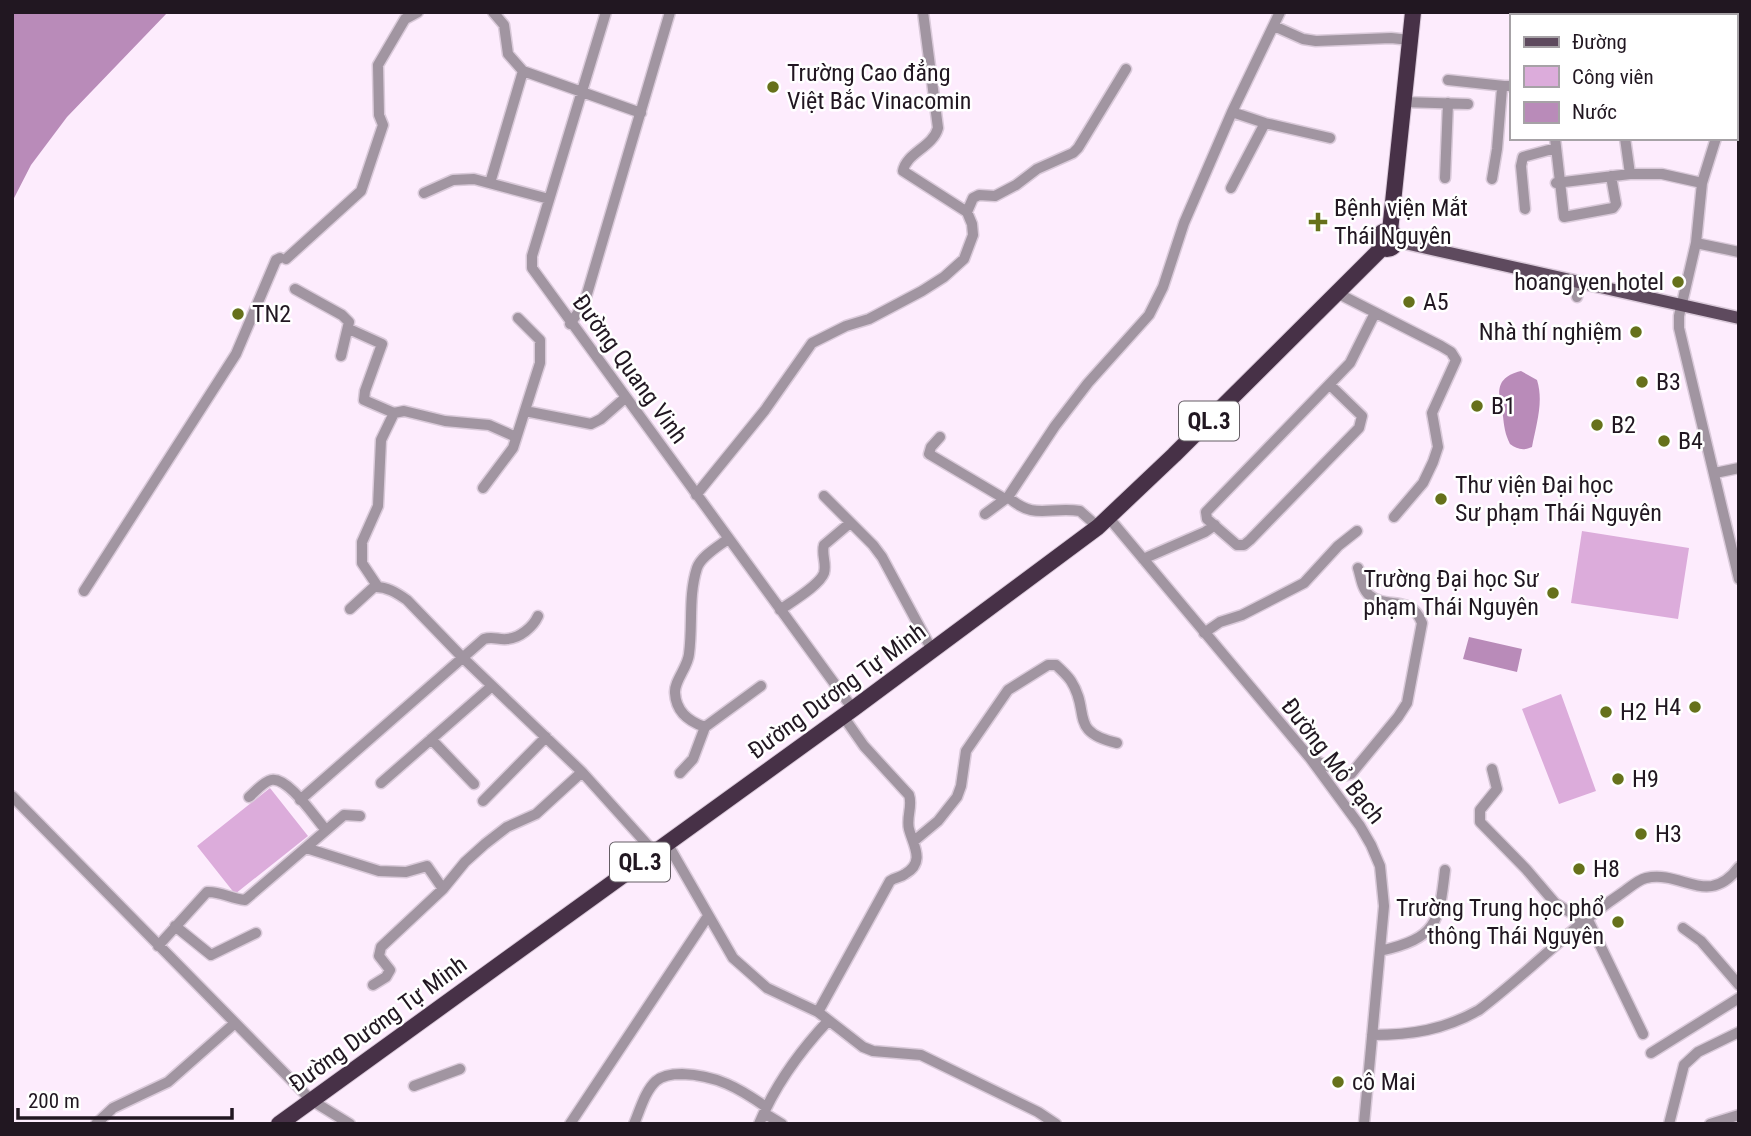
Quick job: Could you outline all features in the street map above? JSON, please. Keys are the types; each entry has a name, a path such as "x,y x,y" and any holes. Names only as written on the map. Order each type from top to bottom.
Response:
{"highway":[{"path":"1389,240 1413,12"},
{"name":"Đường Dương Tự Minh","path":"279,1124 848,712 1103,522 1389,240"}],"main road":[{"path":"1389,240 1739,318"}],"street":[{"path":"84,591 236,354 276,260 283,258 363,188 383,125 379,115 378,65 405,19 418,12"},
{"path":"493,12 504,25 508,54 523,71 641,113"},
{"name":"Đường Quang Vinh","path":"606,12 532,256 532,268 570,324 780,610 848,712 863,746 909,795 909,830 917,856 913,867 905,875 890,880 818,1012"},
{"path":"570,324 584,304 670,12"},
{"path":"696,495 765,410 812,343 846,326 869,319 922,291 944,277 964,259 973,235 967,212 903,171 905,163 933,139 938,128 923,12"},
{"path":"985,514 1006,498 1088,383 1149,315 1163,287 1184,223 1232,112 1280,12"},
{"path":"1274,26 1303,39 1316,41 1391,38 1410,40"},
{"path":"967,212 974,198 979,195 995,196 1016,185 1037,169 1079,148 1126,69"},
{"path":"490,183 523,71"},
{"path":"1448,80 1508,86 1492,179"},
{"path":"1402,102 1468,104"},
{"path":"1445,178 1448,103"},
{"path":"1232,112 1329,138"},
{"path":"1231,188 1265,122"},
{"path":"1625,140 1630,174"},
{"path":"1715,140 1702,183 1696,243 1679,328 1739,579"},
{"path":"1525,209 1521,166 1523,157 1555,143 1557,183 1564,218 1613,208 1616,204 1611,176"},
{"path":"1557,183 1630,174 1662,174 1702,183"},
{"path":"424,193 453,180 474,180 549,199"},
{"path":"1696,243 1739,251"},
{"path":"1577,297 1580,283"},
{"path":"295,289 349,321 341,356"},
{"path":"1335,292 1451,352 1456,360 1432,413 1438,447 1433,462 1423,483 1394,517"},
{"path":"1330,385 1362,416 1359,428 1244,545 1237,545 1207,519 1206,512 1330,385 1355,355 1375,313"},
{"path":"483,488 506,460 540,363 540,340 518,318"},
{"path":"349,329 382,344 364,400 394,413 404,411 445,421 489,425 516,437"},
{"path":"525,411 591,424 601,419 625,398"},
{"path":"394,413 381,440 378,506 362,542 362,563 377,587 407,600 660,848 739,966 767,988 818,1012 863,1047 873,1051 920,1055 1038,1112 1056,1124"},
{"name":"Đường Mỏ Bạch","path":"940,437 931,447 929,454 1020,508 1038,512 1064,509 1080,511 1103,522 1143,559 1310,758 1360,826 1380,866 1384,906 1364,1124"},
{"path":"1715,473 1739,468"},
{"path":"824,496 882,556 932,650"},
{"path":"780,610 821,579 825,567 822,550 824,545 850,523"},
{"path":"1143,559 1205,532 1214,525"},
{"path":"1204,633 1220,622 1242,615 1304,583 1338,546 1357,531"},
{"path":"705,727 687,719 674,691 690,655 689,616 697,568 701,561 729,539"},
{"path":"1310,758 1351,774 1398,718 1407,703 1422,623 1418,613 1411,607 1376,599 1368,594 1363,587 1358,568"},
{"path":"350,608 377,587"},
{"path":"300,800 484,639 515,637 534,624 538,616"},
{"path":"914,841 938,821 957,797 966,751 1003,696 1015,684 1048,665 1056,665 1071,680 1088,731 1099,739 1117,743"},
{"path":"381,783 492,685"},
{"path":"680,774 693,759 705,727 761,686"},
{"path":"483,801 546,737"},
{"path":"431,738 474,784"},
{"path":"1492,769 1497,789 1480,810 1480,822 1555,903 1586,919 1643,1034"},
{"path":"373,985 386,977 390,970 379,956 381,947 485,844 506,827 536,814 582,772"},
{"path":"249,797 267,781 284,783 326,830"},
{"path":"12,796 311,1100 350,1124"},
{"path":"158,946 207,892 245,900 344,815 360,816"},
{"path":"306,848 379,871 405,872 428,866 443,888"},
{"path":"1372,1035 1432,1030 1459,1021 1496,998 1586,919 1644,878 1663,877 1700,887 1719,885 1739,867"},
{"path":"1380,951 1415,940 1432,926 1440,911 1445,870"},
{"path":"587,1124 573,1120 708,916"},
{"path":"175,926 211,955 256,933"},
{"path":"1683,928 1701,941 1739,985"},
{"path":"1651,1053 1739,998"},
{"path":"759,1124 799,1053 828,1021"},
{"path":"96,1124 113,1108 168,1082 235,1023"},
{"path":"1669,1124 1684,1065 1698,1052 1739,1032"},
{"path":"414,1086 460,1069"},
{"path":"634,1124 656,1081 676,1074 696,1074 727,1082 782,1124"},
{"path":"1710,1124 1739,1115"}],"green space":[{"path":"1582,531 1689,548 1678,619 1571,603"},
{"path":"1561,694 1596,791 1559,804 1522,709"},
{"path":"270,788 308,836 235,894 197,846"}],"water":[{"path":"16,12 168,12 67,117 31,165 12,202 12,15"},
{"path":"1521,371 1537,380 1540,397 1532,447 1523,449 1513,446 1508,440 1499,395 1505,378"},
{"path":"1469,637 1522,649 1517,672 1463,659"}],"place":[{"name":"Trường Cao đẳng Việt Bắc Vinacomin","path":"773,87"},
{"name":"Bệnh viện Mắt Thái Nguyên","path":"1318,222"},
{"name":"hoang yen hotel","path":"1678,282"},
{"name":"A5","path":"1409,302"},
{"name":"TN2","path":"238,314"},
{"name":"Nhà thí nghiệm","path":"1636,332"},
{"name":"B3","path":"1642,382"},
{"name":"B1","path":"1477,406"},
{"name":"B2","path":"1597,425"},
{"name":"B4","path":"1664,441"},
{"name":"Thư viện Đại học Sư phạm Thái Nguyên","path":"1441,499"},
{"name":"Trường Đại học Sư phạm Thái Nguyên","path":"1553,593"},
{"name":"H4","path":"1695,707"},
{"name":"H2","path":"1606,712"},
{"name":"H9","path":"1618,779"},
{"name":"H3","path":"1641,834"},
{"name":"H8","path":"1579,869"},
{"name":"Trường Trung học phổ thông Thái Nguyên","path":"1618,922"},
{"name":"cô Mai","path":"1338,1082"}]}
